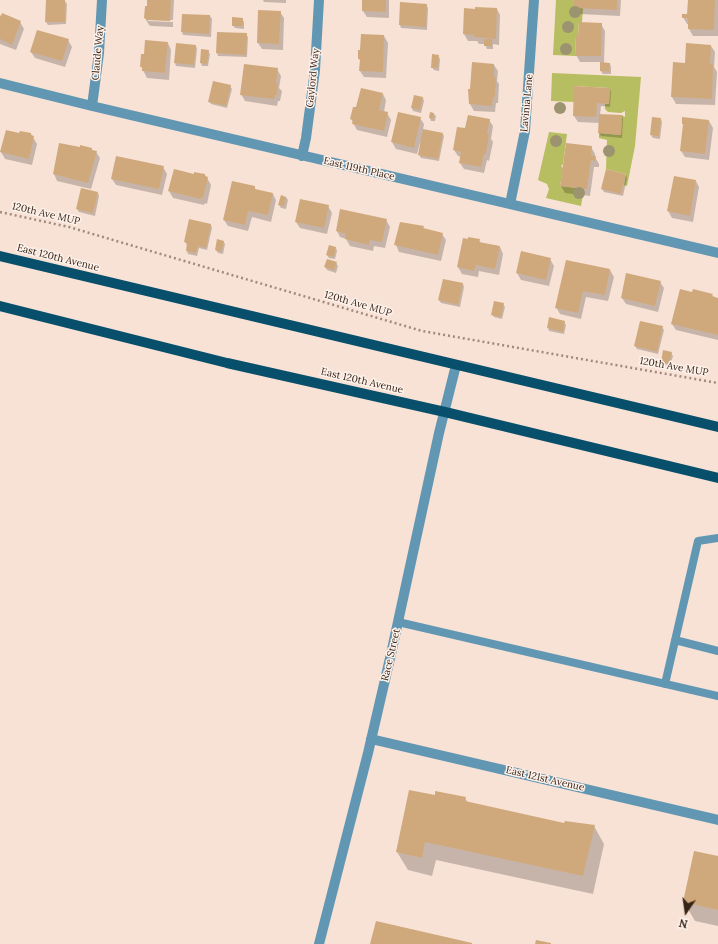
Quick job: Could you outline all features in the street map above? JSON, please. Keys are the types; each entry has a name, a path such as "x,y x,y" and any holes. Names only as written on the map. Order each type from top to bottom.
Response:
{"main road":[{"name":"East 120th Avenue","path":"0,256 718,427"},
{"name":"East 120th Avenue","path":"0,306 227,362 445,412 718,478"}],"street":[{"name":"Claude Way","path":"92,106 99,53 102,0"},
{"name":"Gaylord Way","path":"302,156 306,138 315,70 319,0"},
{"name":"Lavinia Lane","path":"510,204 525,131 534,0"},
{"name":"East 119th Place","path":"0,83 302,156 718,253"},
{"name":"Race Street","path":"319,944 371,739 456,365"},
{"name":"East 121st Avenue","path":"371,739 718,820"}],"lane":[{"path":"665,684 698,540 718,538"},
{"path":"398,622 718,696"},
{"path":"675,640 718,651"}],"path":[{"name":"120th Ave MUP","path":"0,212 69,227 422,331 718,383"}],"green space":[{"path":"556,0 574,0 574,8 583,8 582,22 579,22 578,36 576,36 575,56 553,55"},
{"path":"552,73 641,77 635,146 627,186 624,185 626,174 606,169 607,140 599,138 599,133 621,135 622,115 625,117 625,111 621,113 608,112 605,109 605,104 609,104 610,88 574,86 574,102 551,101"},
{"path":"549,132 567,134 563,164 561,166 563,168 560,186 584,189 581,206 546,198 549,189 547,184 538,180"}],"building":[{"path":"46,0 65,0 65,22 45,22"},
{"path":"147,0 171,0 170,21 146,20 144,18"},
{"path":"362,0 386,0 386,12 362,11"},
{"path":"574,0 617,0 617,10 574,8"},
{"path":"688,0 715,0 714,30 688,29 688,18 682,18 682,14 687,14"},
{"path":"400,2 427,4 426,27 399,25"},
{"path":"475,7 497,8 496,39 474,37 474,35 463,34 464,8 475,9"},
{"path":"258,10 281,11 279,44 257,43"},
{"path":"2,13 21,21 12,45 0,39 0,15 1,16"},
{"path":"182,14 210,15 209,34 181,32"},
{"path":"232,17 243,18 243,26 232,26"},
{"path":"579,22 602,23 601,56 575,56 576,36 578,36"},
{"path":"37,30 69,39 62,61 30,52"},
{"path":"217,32 247,33 246,55 216,53"},
{"path":"361,34 384,35 383,72 359,71 360,59 358,59 358,50 360,50"},
{"path":"484,39 492,39 492,46 484,46"},
{"path":"145,40 168,42 165,73 142,71 142,67 140,67 141,54 144,54"},
{"path":"176,43 196,45 194,65 174,63"},
{"path":"686,43 711,45 710,64 713,65 712,99 671,97 673,62 685,63"},
{"path":"201,49 209,50 207,64 200,63"},
{"path":"432,54 439,55 438,68 431,68"},
{"path":"472,62 494,64 494,77 496,77 495,97 493,97 492,106 469,104 468,89 470,89"},
{"path":"600,62 610,63 609,72 600,71"},
{"path":"244,64 278,68 276,83 278,84 277,95 275,95 274,99 240,95"},
{"path":"213,81 231,85 226,106 208,102"},
{"path":"574,86 610,88 609,104 597,103 596,117 573,116"},
{"path":"361,88 383,93 379,110 388,112 384,131 352,124 353,120 350,119 353,107 356,107"},
{"path":"414,95 423,97 420,110 411,108"},
{"path":"398,112 421,117 414,148 391,142"},
{"path":"430,112 434,113 433,119 429,118"},
{"path":"599,114 622,115 621,135 598,133"},
{"path":"468,115 490,119 487,134 489,135 486,154 484,154 481,167 459,163 461,152 453,150 457,127 465,128"},
{"path":"652,117 661,118 659,136 650,135"},
{"path":"682,117 709,120 705,154 680,151 683,124"},
{"path":"423,129 443,133 438,159 418,155"},
{"path":"6,130 19,133 20,131 31,133 31,135 34,136 29,159 0,152"},
{"path":"59,143 80,147 80,145 97,151 88,183 53,174"},
{"path":"566,143 592,146 591,156 596,156 595,161 591,160 587,189 560,186"},
{"path":"116,156 164,166 159,189 111,179"},
{"path":"174,169 194,174 194,172 205,174 205,176 208,177 203,198 201,197 201,199 168,191"},
{"path":"606,169 626,174 621,194 601,189"},
{"path":"674,176 696,180 690,216 667,211"},
{"path":"232,181 255,186 255,189 273,193 268,215 248,211 245,225 223,220"},
{"path":"81,188 98,192 93,213 76,209"},
{"path":"281,195 286,197 284,206 278,205"},
{"path":"300,199 329,205 324,228 295,222"},
{"path":"340,209 387,219 382,242 370,240 369,245 345,239 346,234 336,231"},
{"path":"189,219 211,224 206,248 198,246 196,253 186,251 187,243 184,242"},
{"path":"400,222 424,226 423,228 443,233 438,255 394,245"},
{"path":"468,237 480,239 479,242 500,246 495,269 476,265 474,271 457,267 463,238 468,239"},
{"path":"217,239 224,241 221,252 215,250"},
{"path":"329,245 336,247 334,257 326,255"},
{"path":"521,251 551,258 546,280 516,273"},
{"path":"327,259 337,262 334,270 324,267"},
{"path":"566,260 610,269 605,295 583,291 578,313 555,308"},
{"path":"626,273 661,281 655,306 621,298"},
{"path":"443,279 463,283 458,305 438,300"},
{"path":"680,289 692,292 693,289 713,294 712,296 718,298 718,335 671,324"},
{"path":"494,301 504,303 501,317 491,315"},
{"path":"549,317 565,321 563,332 547,328"},
{"path":"640,321 663,326 657,352 634,346"},
{"path":"663,350 672,352 669,364 661,362"},
{"path":"409,790 435,795 435,791 466,797 465,801 564,823 565,821 595,825 583,876 425,842 422,858 396,852"},
{"path":"694,851 718,856 718,910 683,902"},
{"path":"376,921 472,943 472,944 370,944"},
{"path":"536,940 551,943 551,944 535,944"}]}
